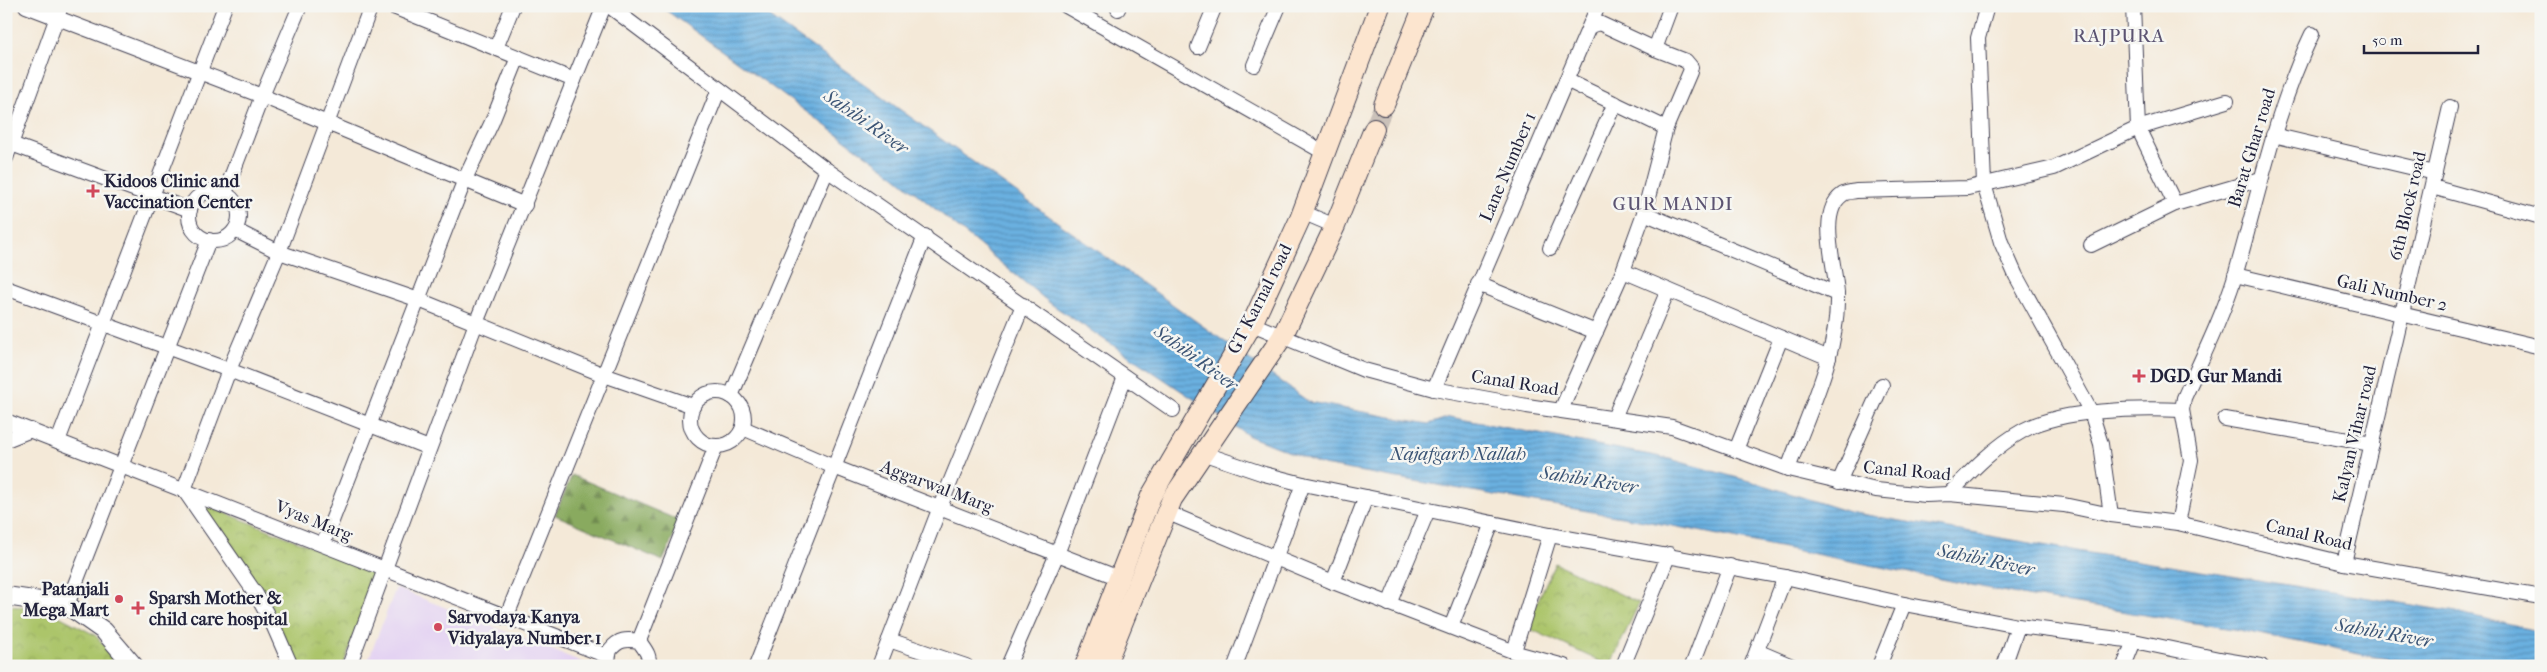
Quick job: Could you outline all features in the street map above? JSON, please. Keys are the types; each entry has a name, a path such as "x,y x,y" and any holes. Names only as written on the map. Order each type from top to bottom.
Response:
{"main road":[{"name":"GT Karnal road","path":"1085,666 1151,496 1238,344 1252,324 1302,212 1380,6"},
{"path":"1384,105 1424,6"},
{"name":"GT Karnal road","path":"1105,666 1172,499 1282,337 1335,226 1374,129"}],"street":[{"path":"26,6 59,12 525,205"},
{"path":"58,441 225,6"},
{"path":"225,194 262,96 300,6"},
{"path":"291,666 274,627 256,594 184,490 229,370 279,252 371,6"},
{"path":"391,6 574,80"},
{"path":"496,48 513,6"},
{"path":"349,666 476,323 604,6"},
{"path":"609,6 827,170 925,236 1173,410"},
{"path":"1066,6 1325,152"},
{"path":"1198,47 1215,6"},
{"path":"1254,65 1279,6"},
{"name":"Lane Number 1","path":"1434,389 1598,6"},
{"path":"1655,48 1671,6"},
{"path":"1987,6 1978,38 1984,184 2001,242 2016,276 2091,412 2101,444 2111,516"},
{"path":"2133,6 2138,128 2175,204"},
{"path":"6,158 9,143 59,12"},
{"path":"1561,410 1623,271 1644,213 1666,128 1691,67 1686,61 1599,23 1590,26"},
{"name":"Barat Ghar road","path":"2182,410 2184,398 2223,311 2235,275 2273,135 2295,72 2312,34"},
{"path":"323,544 465,179 492,122 518,57"},
{"path":"1566,80 1666,128"},
{"path":"506,618 719,89"},
{"path":"1788,469 1829,358 1836,326 1837,294 1829,219 1834,205 1842,194 1856,191 1968,188 2054,168 2138,128 2227,101"},
{"path":"1550,248 1615,103"},
{"name":"6th Block road","path":"2403,314 2450,107"},
{"path":"2273,135 2434,180 2541,217"},
{"path":"9,143 190,210"},
{"path":"731,396 827,170"},
{"path":"2091,245 2175,204 2261,179"},
{"path":"208,192 225,194 237,205 239,214 235,230 224,239 209,240 197,235 190,223 190,210 193,202 208,192"},
{"path":"1302,212 1335,226"},
{"path":"1644,213 1837,294"},
{"path":"235,230 279,252 419,300 604,375 693,406"},
{"path":"756,666 925,236"},
{"path":"67,605 209,240"},
{"path":"1623,271 1829,358"},
{"name":"Gali Number 2","path":"2235,275 2541,347"},
{"path":"1478,284 1596,332"},
{"path":"6,288 370,423 429,448"},
{"path":"1614,418 1668,290"},
{"path":"879,666 940,507 1023,305"},
{"name":"Kalyan Vihar road","path":"2344,563 2403,314"},
{"name":"Canal Road","path":"1252,324 1364,370 1434,389 1527,406 1672,427 1788,469 1876,490 1926,495 1949,494 2064,505 2111,516 2178,523 2344,563 2541,596"},
{"path":"1736,450 1781,338"},
{"path":"1008,666 1057,554 1125,377"},
{"path":"1839,482 1882,385"},
{"path":"710,392 721,392 731,396 743,410 743,428 729,443 716,446 706,443 697,437 692,427 690,416 693,406 700,397 710,392"},
{"path":"1949,494 1981,461 2025,430 2056,418 2091,412 2153,409 2182,410 2191,460 2178,523"},
{"path":"2225,419 2372,444"},
{"name":"Vyas Marg","path":"6,421 323,544 607,661"},
{"name":"Aggarwal Marg","path":"743,428 834,467 1119,578"},
{"path":"6,440 31,430"},
{"path":"639,641 716,446"},
{"path":"1209,446 1264,474 1303,484 1550,535 1730,566 1904,604 2018,626 2134,641 2218,662 2261,666"},
{"path":"1235,666 1303,484"},
{"path":"1333,582 1366,497"},
{"path":"1389,604 1428,510"},
{"path":"1166,512 1275,559 1389,604 1514,651 1564,666"},
{"path":"1451,627 1492,523"},
{"path":"1514,651 1550,535"},
{"path":"1623,666 1669,554"},
{"path":"1692,666 1730,566"},
{"path":"1752,666 1785,577"},
{"path":"6,596 67,605 104,631 134,666"},
{"path":"1879,666 1904,604"},
{"path":"2004,666 2018,626"},
{"path":"889,640 966,666"},
{"path":"607,661 610,650 620,641 639,641"},
{"path":"639,641 648,654 649,666"},
{"path":"2124,666 2134,641"},
{"path":"1757,651 1792,666"}],"shaded area":[{"name":"Sarvodaya Kanya Vidyalaya Number 1","path":"396,588 592,666 366,666"}],"green space":[{"path":"572,475 680,521 663,561 555,515"},
{"path":"200,503 376,572 343,666 297,666"},
{"path":"1555,563 1639,603 1610,666 1526,627"},
{"path":"6,605 51,612 95,635 123,666 6,666"}],"water":[{"name":"Najafgarh Nallah","path":"660,6 755,6 1309,402 1429,424 1450,417 1666,458 1767,486 1849,512 2456,612 2541,632 2541,666 2448,666 2369,656 2239,630 2032,597 1673,526 1323,465 1249,436 1051,304 895,176"}],"tunnel":[{"path":"1374,129 1384,105"}],"place":[{"name":"Kidoos Clinic and Vaccination Center","path":"93,191"},
{"name":"DGD, Gur Mandi","path":"2139,376"},
{"name":"Patanjali Mega Mart","path":"119,599"},
{"name":"Sparsh Mother & child care hospital","path":"138,608"},
{"name":"Sarvodaya Kanya Vidyalaya Number 1","path":"438,627"}],"district":[{"name":"RAJPURA","path":"2119,36"},
{"name":"GUR MANDI","path":"1673,204"}],"water label":[{"name":"Sahibi River","path":"866,122"},
{"name":"Sahibi River","path":"1196,358"},
{"name":"Sahibi River","path":"1589,480"},
{"name":"Sahibi River","path":"1986,560"},
{"name":"Sahibi River","path":"2384,633"}]}
